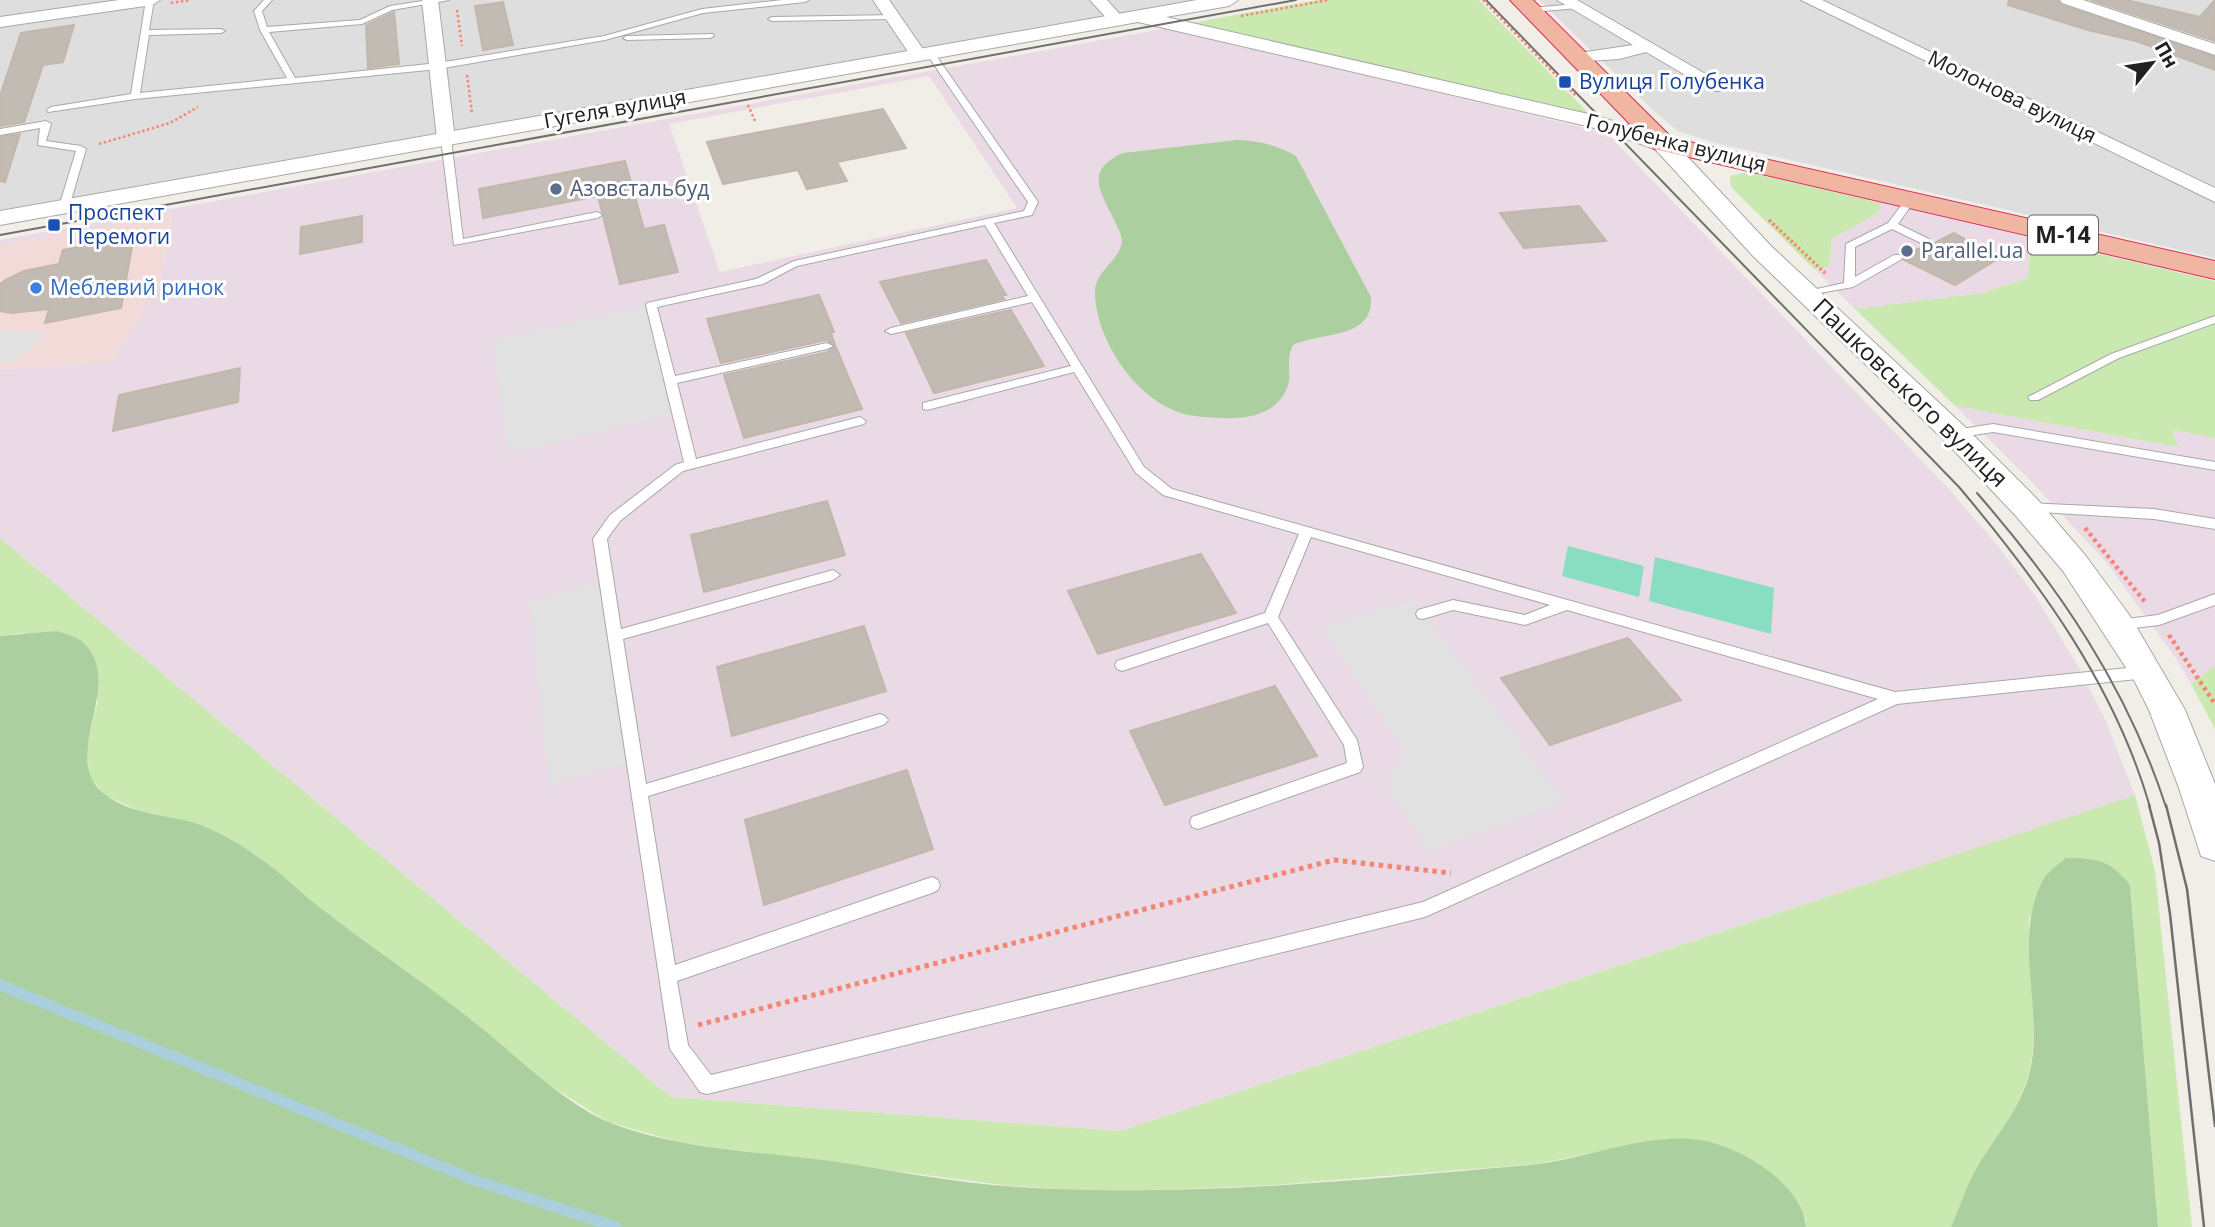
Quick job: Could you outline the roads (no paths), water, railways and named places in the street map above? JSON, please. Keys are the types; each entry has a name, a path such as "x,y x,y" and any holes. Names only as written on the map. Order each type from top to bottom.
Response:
{"highway":[{"name":"Пашковського вулиця","path":"1526,5 1663,144"},
{"name":"Голубенка вулиця","path":"1663,144 2215,270"}],"street":[{"path":"0,22 151,0"},
{"path":"881,0 925,54"},
{"path":"1098,0 1127,18"},
{"name":"Молонова вулиця","path":"1809,0 2215,196"},
{"path":"2068,0 2215,50"},
{"path":"435,1 438,66 446,139"},
{"path":"1571,3 1719,88"},
{"name":"Гугеля вулиця","path":"0,218 1127,18 1232,8"},
{"name":"Голубенка вулиця","path":"1127,18 1597,122 1663,144"},
{"path":"1579,58 1619,54 1647,47"},
{"name":"Пашковського вулиця","path":"1663,144 1762,251 1955,434 2027,508 2074,563 2118,625 2167,710 2215,844"}],"lane":[{"path":"135,96 151,0"},
{"path":"268,0 258,11 264,30 292,80"},
{"path":"702,11 705,0"},
{"path":"51,110 135,96 438,66 605,38 702,11 805,0"},
{"path":"264,30 362,22 390,8 435,1"},
{"path":"1526,5 1571,3"},
{"path":"772,19 893,17"},
{"path":"145,33 221,31"},
{"path":"605,38 710,36"},
{"path":"691,464 651,305 759,282 794,264 1028,213 1033,202 925,54"},
{"path":"0,132 46,124 41,143 81,149 64,207"},
{"path":"446,139 458,243 597,215"},
{"path":"1844,286 1850,246 1892,225 1910,200"},
{"path":"988,222 1140,470 1168,492 1895,698"},
{"path":"1892,225 1925,241 1916,246"},
{"path":"1807,294 1844,286 1898,257"},
{"path":"891,331 1035,298"},
{"path":"2034,397 2115,356 2215,319"},
{"path":"670,381 827,346"},
{"path":"927,407 1078,368"},
{"path":"860,421 679,468 615,518 600,539 679,1050 707,1085 1425,909 1895,698 2147,672"},
{"path":"1955,434 1993,428 2215,466"},
{"path":"2027,508 2154,514 2215,524"},
{"path":"1122,665 1271,617 1307,531"},
{"path":"615,636 833,575"},
{"path":"2118,625 2159,620 2215,599"},
{"path":"1423,614 1453,605 1525,620 1566,605"},
{"path":"1198,822 1355,767 1352,744 1271,617"},
{"path":"640,792 880,720"},
{"path":"668,976 932,886"}],"waterway":[{"path":"0,985 474,1180 616,1227"}],"tram line":[{"path":"0,235 1296,0"},
{"path":"1486,0 1959,487 1989,523 2045,598 2095,677 2117,719 2150,807"},
{"path":"1977,493 2036,565 2088,640 2132,721 2166,807"},
{"path":"2149,805 2159,843 2170,914 2204,1227"},
{"path":"2166,805 2187,889 2215,1126"}],"place":[{"name":"Вулиця Голубенка","path":"1565,82"},
{"name":"Азовстальбуд","path":"556,189"},
{"name":"Проспект Перемоги","path":"54,225"},
{"name":"Parallel.ua","path":"1907,251"},
{"name":"Меблевий ринок","path":"36,288"}]}
